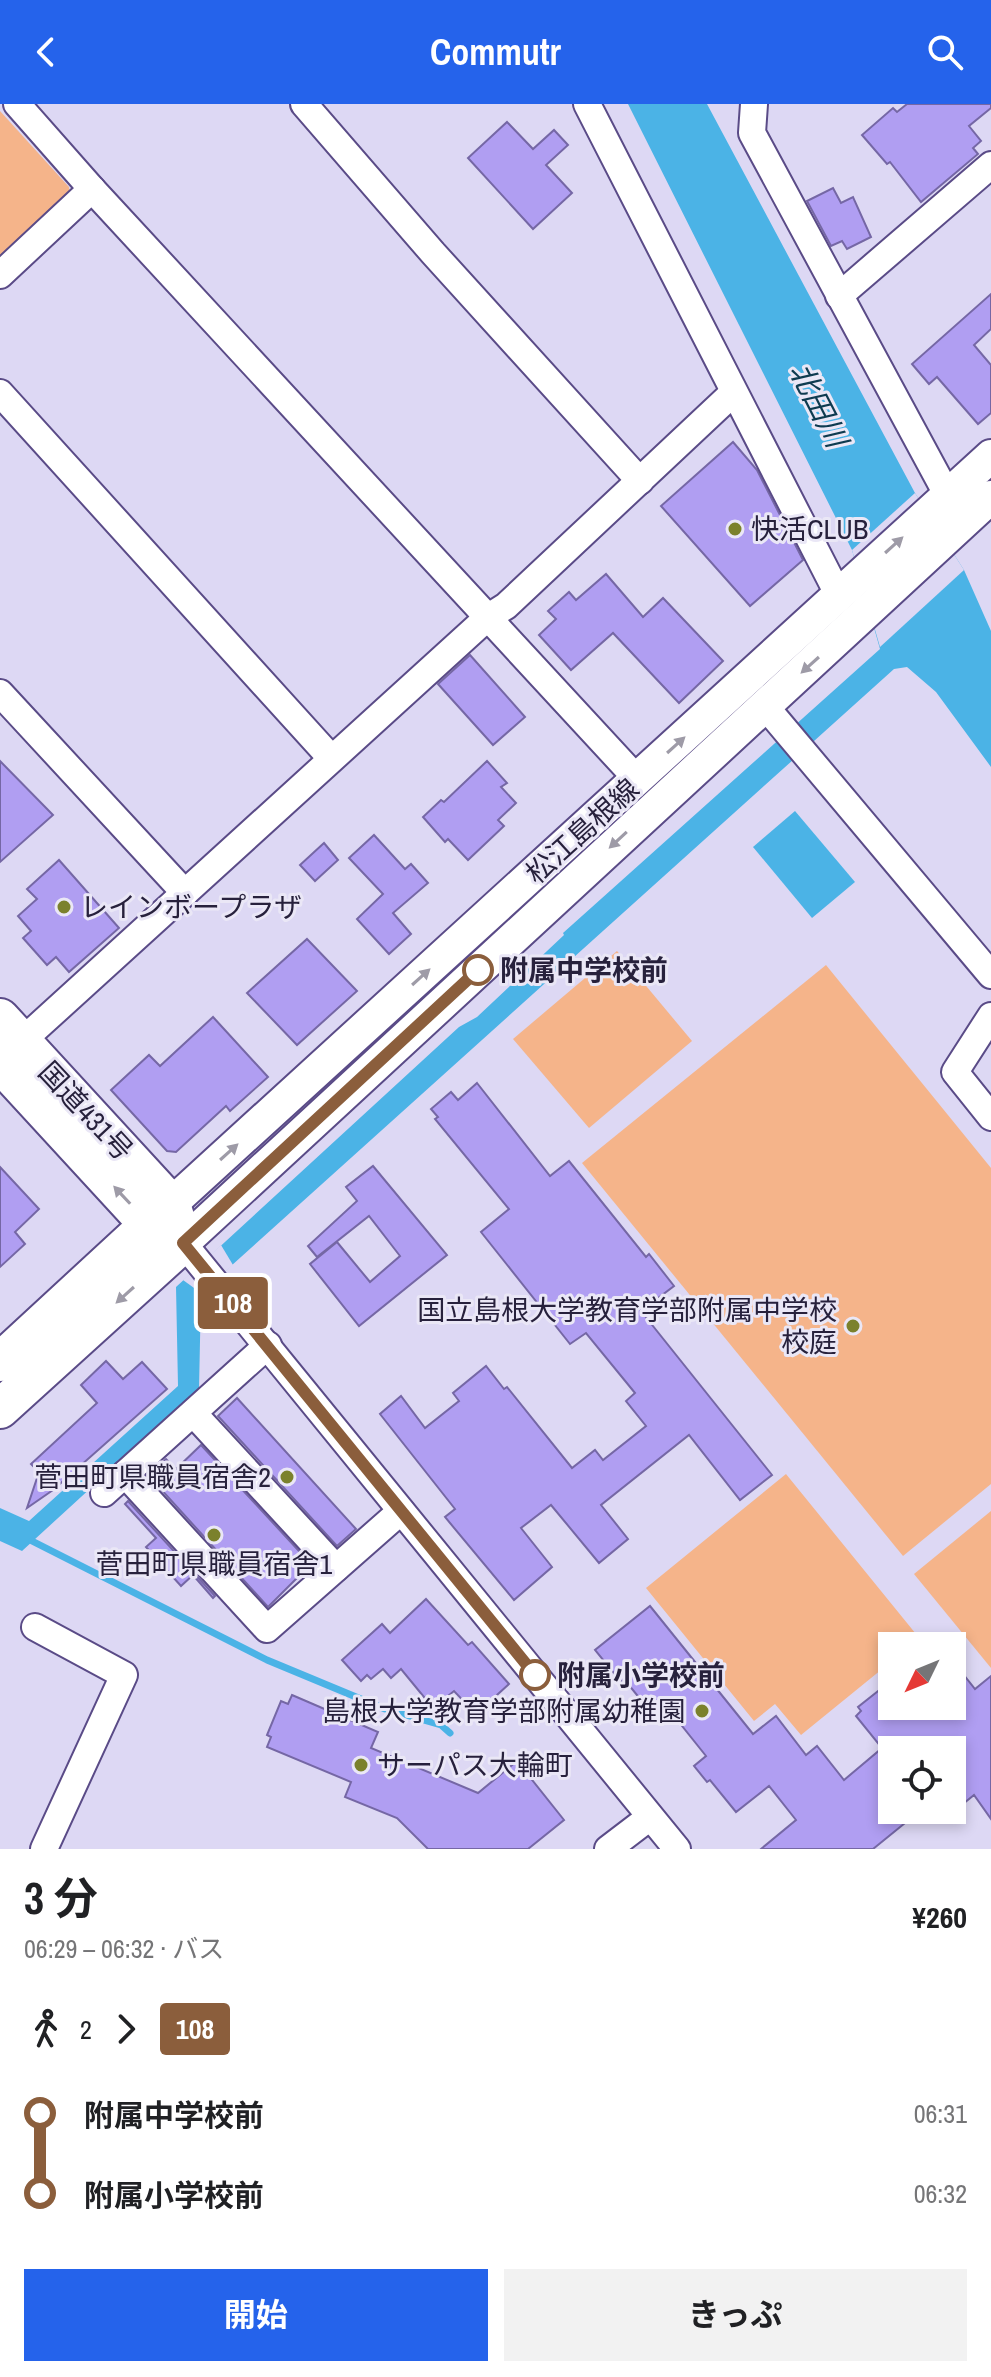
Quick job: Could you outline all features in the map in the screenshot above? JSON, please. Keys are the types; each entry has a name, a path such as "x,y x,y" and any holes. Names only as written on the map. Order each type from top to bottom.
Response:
{"highway":[{"name":"国道431号","path":"7,1041 183,1243"},
{"name":"国道431号","path":"7,1041 31,1097 160,1214"},
{"path":"0,1362 160,1214"},
{"path":"0,1409 183,1243"}],"main road":[{"name":"松江島根線","path":"183,1243 868,612 991,456"},
{"name":"松江島根線","path":"160,1214 845,590 945,512 991,497"}],"street":[{"path":"587,104 733,393 845,590"},
{"path":"754,104 752,133 839,296 945,512"},
{"path":"314,107 423,241 640,481"},
{"path":"32,109 92,189 638,780"},
{"path":"839,296 991,165"},
{"path":"0,275 92,189"},
{"path":"0,393 331,758"},
{"path":"7,1041 185,893 487,618 506,606 733,393"},
{"path":"0,693 185,893"},
{"path":"765,706 991,975"},
{"path":"991,1016 955,1072 991,1117"},
{"path":"183,1243 677,1849"},
{"path":"104,1493 268,1345"},
{"path":"193,1413 336,1568"},
{"path":"125,1474 267,1629 401,1511"},
{"path":"35,1627 124,1675 44,1849"},
{"path":"608,1849 650,1817"}],"shaded area":[{"path":"0,111 69,187 70,194 0,260"},
{"path":"617,951 692,1041 589,1128 513,1039"},
{"name":"国立島根大学教育学部附属中学校 校庭","path":"826,965 991,1168 991,1484 903,1556 582,1163"},
{"path":"786,1474 914,1632 878,1632 878,1672 801,1735 775,1704 754,1721 646,1588"},
{"path":"991,1511 991,1668 966,1637 966,1632 962,1632 914,1574"}],"water":[{"name":"北田川","path":"628,104 707,104 915,493 964,570 991,631 991,767 936,692 907,667 894,669 201,1293 199,1389 22,1551 0,1541 0,1508 29,1521 178,1386 176,1287 459,1027 477,1017 563,933 880,649 852,550"},
{"path":"795,811 855,882 812,918 753,847"}],"pier":[{"path":"915,493 964,570 880,647 852,550"},
{"path":"221,1245 233,1265 201,1293 183,1280"}],"building":[{"path":"907,104 991,104 991,108 969,126 981,141 973,148 978,154 921,202 890,162 887,164 862,135 893,108 897,112"},
{"path":"507,122 533,149 554,130 568,145 546,165 572,193 533,229 468,158"},
{"path":"833,188 841,203 853,197 871,237 847,249 842,241 831,246 807,201"},
{"path":"991,294 991,329 974,345 991,365 991,413 978,424 937,377 929,384 912,364"},
{"name":"快活CLUB","path":"733,442 757,470 803,560 750,606 661,506"},
{"path":"606,574 643,617 663,598 723,661 679,703 613,633 571,670 539,635 556,619 548,611 569,592 576,600"},
{"path":"470,655 525,717 493,745 438,684"},
{"path":"0,761 53,815 0,862"},
{"path":"487,761 507,783 501,787 516,803 498,820 504,826 468,860 448,839 445,842 423,817 441,800 444,802"},
{"path":"374,835 405,869 411,864 428,883 393,913 411,934 389,954 357,919 383,894 349,858"},
{"path":"324,843 338,860 315,881 300,865"},
{"name":"レインボープラザ","path":"59,860 119,928 69,972 56,957 47,965 23,938 31,931 18,916 37,899 27,889"},
{"path":"307,939 357,991 297,1045 247,993"},
{"path":"213,1017 268,1077 230,1111 226,1106 176,1152 167,1151 111,1090 149,1055 160,1066"},
{"path":"477,1083 550,1176 569,1161 646,1257 649,1254 674,1286 641,1311 772,1475 740,1500 689,1435 601,1505 628,1539 599,1563 551,1505 521,1528 552,1567 514,1600 445,1517 455,1509 380,1414 401,1396 425,1428 459,1401 453,1393 486,1366 504,1389 507,1387 572,1468 595,1450 603,1460 646,1426 626,1401 635,1393 586,1333 570,1344 481,1232 509,1209 435,1119 438,1117 431,1109 451,1092 458,1100"},
{"path":"373,1166 447,1255 359,1326 310,1264 337,1242 370,1282 400,1256 369,1216 317,1257 308,1246 357,1201 346,1187"},
{"path":"0,1167 39,1209 15,1232 25,1244 0,1267"},
{"path":"106,1361 123,1379 142,1362 167,1389 53,1490 27,1508 39,1472 31,1464 97,1403 81,1385"},
{"name":"菅田町県職員宿舎2","path":"237,1398 356,1529 337,1546 218,1416"},
{"path":"201,1445 311,1564 268,1607 148,1475 166,1459 176,1469"},
{"path":"128,1501 215,1596 213,1598 193,1575 181,1586 146,1547 156,1538 125,1504"},
{"path":"426,1599 468,1645 472,1642 509,1684 476,1714 454,1691 433,1708 401,1669 391,1678 383,1669 371,1679 367,1675 361,1681 342,1660 382,1624 390,1633"},
{"path":"650,1606 753,1734 776,1716 806,1755 817,1746 844,1780 878,1751 878,1824 904,1824 873,1849 761,1849 796,1820 769,1786 736,1812 694,1766 706,1756 666,1706 654,1716 595,1650"},
{"path":"991,1676 991,1819 974,1795 966,1802 966,1736 878,1736 878,1743 856,1716 861,1711 858,1707 878,1691 878,1720 966,1720 966,1678 975,1689"},
{"name":"サーパス大輪町","path":"292,1695 378,1732 371,1748 478,1793 517,1761 564,1820 528,1849 428,1849 397,1818 345,1797 351,1782 267,1747 271,1737 267,1735 281,1701 288,1704"}],"waterway":[{"path":"32,1541 267,1660 385,1709 441,1725 450,1733"}],"bus line":[{"name":"108","path":"478,970 183,1243 535,1675"}],"place":[{"name":"快活CLUB","path":"735,529"},
{"name":"レインボープラザ","path":"64,907"},
{"name":"附属中学校前","path":"478,970"},
{"name":"国立島根大学教育学部附属中学校 校庭","path":"853,1326"},
{"name":"菅田町県職員宿舎2","path":"287,1477"},
{"name":"菅田町県職員宿舎1","path":"214,1535"},
{"name":"附属小学校前","path":"535,1675"},
{"name":"島根大学教育学部附属幼稚園","path":"702,1711"},
{"name":"サーパス大輪町","path":"361,1765"}]}
